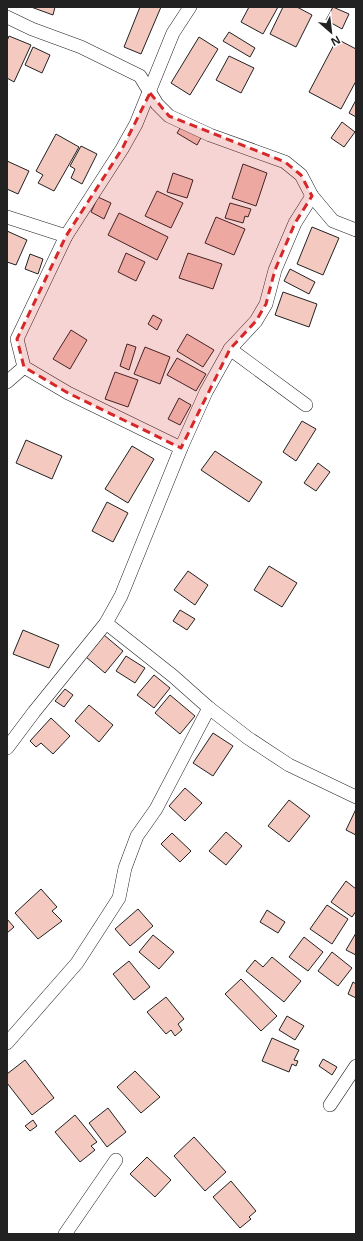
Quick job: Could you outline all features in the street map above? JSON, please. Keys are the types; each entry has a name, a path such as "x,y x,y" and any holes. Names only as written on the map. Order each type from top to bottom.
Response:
{"street":[{"path":"181,448 68,393 24,367 17,339 66,236 122,149 136,124 150,93 173,33 190,7"},
{"path":"7,17 64,42 81,47 140,76 150,93 168,116 210,135 285,162 301,175 312,196 333,221 356,230"},
{"path":"7,748 106,623 121,596 181,448 206,392 230,349 256,321 266,304 275,270 295,223 312,196"},
{"path":"7,217 66,236"},
{"path":"230,349 306,405"},
{"path":"7,382 24,367"},
{"path":"106,623 173,676 209,708 248,738 289,765 356,796"},
{"path":"7,1043 77,963 119,898 125,868 137,836 156,810 209,708"},
{"path":"330,1104 356,1066"},
{"path":"65,1234 116,1160"}],"highlighted area":[{"path":"150,93 169,116 285,162 301,175 312,196 295,223 275,270 266,304 256,321 230,349 181,448 68,393 24,367 17,339 66,236 122,149"}],"building":[{"path":"31,7 55,7 53,15"},
{"path":"140,7 161,7 141,54 124,47"},
{"path":"249,7 278,7 263,34 241,22"},
{"path":"283,7 297,7 312,15 296,47 270,34"},
{"path":"333,7 349,14 342,29 326,20"},
{"path":"229,32 255,48 250,57 223,41"},
{"path":"9,36 31,45 14,82 7,78 7,41"},
{"path":"199,37 218,49 190,95 171,83"},
{"path":"337,39 356,49 356,81 341,109 309,92"},
{"path":"33,47 50,55 42,73 25,65"},
{"path":"229,56 254,68 241,93 216,80"},
{"path":"356,100 356,117 349,113"},
{"path":"342,122 355,132 344,147 331,138"},
{"path":"182,125 202,136 197,145 177,133"},
{"path":"56,134 79,147 54,191 38,183 43,175 36,171"},
{"path":"81,146 97,154 82,184 71,178 75,169 70,166"},
{"path":"7,161 29,171 18,194 7,189"},
{"path":"243,164 267,173 256,206 232,198"},
{"path":"173,173 193,180 187,198 167,192"},
{"path":"157,191 183,203 171,228 145,216"},
{"path":"98,197 111,203 104,219 91,212"},
{"path":"230,203 251,209 248,217 245,216 243,223 225,218"},
{"path":"119,213 168,237 157,260 108,235"},
{"path":"216,217 245,229 234,255 205,243"},
{"path":"312,227 339,238 323,275 297,264"},
{"path":"7,231 27,240 16,265 7,262"},
{"path":"126,253 145,262 136,281 118,272"},
{"path":"188,253 222,264 213,289 179,278"},
{"path":"30,254 43,259 38,274 25,269"},
{"path":"290,269 315,282 309,294 284,281"},
{"path":"283,292 317,304 309,327 275,315"},
{"path":"153,315 162,320 157,330 148,324"},
{"path":"71,330 87,340 70,369 53,359"},
{"path":"187,334 214,350 203,367 177,351"},
{"path":"127,344 136,347 129,370 120,366"},
{"path":"145,347 170,357 160,384 134,374"},
{"path":"177,358 206,374 196,391 167,375"},
{"path":"115,372 138,380 128,407 105,399"},
{"path":"179,398 191,405 180,425 168,419"},
{"path":"302,421 316,429 296,461 283,452"},
{"path":"26,440 62,456 52,479 16,463"},
{"path":"132,446 154,459 128,503 105,489"},
{"path":"215,451 262,482 249,502 201,470"},
{"path":"318,463 330,472 316,491 304,483"},
{"path":"107,502 128,513 113,542 92,531"},
{"path":"269,566 297,583 282,607 254,590"},
{"path":"188,571 208,585 195,605 174,590"},
{"path":"180,610 195,619 187,630 173,621"},
{"path":"23,630 59,645 49,668 13,654"},
{"path":"104,635 123,651 105,673 86,657"},
{"path":"126,656 145,668 135,683 116,671"},
{"path":"154,675 170,688 154,708 137,695"},
{"path":"65,689 73,695 64,707 55,701"},
{"path":"170,695 195,716 180,734 155,713"},
{"path":"89,705 113,725 99,742 75,721"},
{"path":"51,718 70,736 53,754 41,743 36,747 30,741"},
{"path":"213,733 233,746 213,776 193,763"},
{"path":"185,788 202,803 185,821 169,806"},
{"path":"289,800 310,816 289,842 268,826"},
{"path":"356,809 356,835 346,830"},
{"path":"226,832 242,846 226,865 209,851"},
{"path":"172,833 191,851 180,862 161,844"},
{"path":"346,881 356,889 356,911 352,917 331,902"},
{"path":"41,889 57,907 52,911 62,921 38,939 15,913"},
{"path":"327,905 348,919 332,944 310,929"},
{"path":"138,909 153,926 130,946 115,929"},
{"path":"267,910 285,922 278,933 260,922"},
{"path":"7,919 14,927 7,933"},
{"path":"356,933 356,955 346,950"},
{"path":"153,935 174,952 159,969 139,952"},
{"path":"304,937 323,952 308,971 289,957"},
{"path":"332,952 352,968 338,986 318,971"},
{"path":"272,957 301,981 284,1002 246,971 255,960 263,967"},
{"path":"129,961 150,987 134,1000 113,974"},
{"path":"241,979 277,1016 261,1031 225,994"},
{"path":"353,982 356,984 356,998 348,994"},
{"path":"166,997 184,1019 178,1024 182,1030 175,1036 171,1030 166,1034 147,1012"},
{"path":"287,1016 304,1026 295,1040 279,1030"},
{"path":"272,1038 299,1050 294,1060 298,1061 296,1066 292,1064 289,1072 262,1061"},
{"path":"323,1059 337,1067 332,1075 319,1066"},
{"path":"25,1060 54,1098 32,1115 7,1083 7,1074"},
{"path":"135,1071 160,1097 141,1113 117,1087"},
{"path":"108,1108 126,1132 107,1147 89,1123"},
{"path":"75,1115 97,1142 91,1146 95,1150 80,1162 55,1132"},
{"path":"33,1120 37,1126 30,1131 25,1126"},
{"path":"194,1137 226,1172 205,1191 174,1156"},
{"path":"147,1157 171,1180 155,1197 130,1174"},
{"path":"231,1181 256,1211 249,1217 251,1219 240,1228 213,1197"}]}
